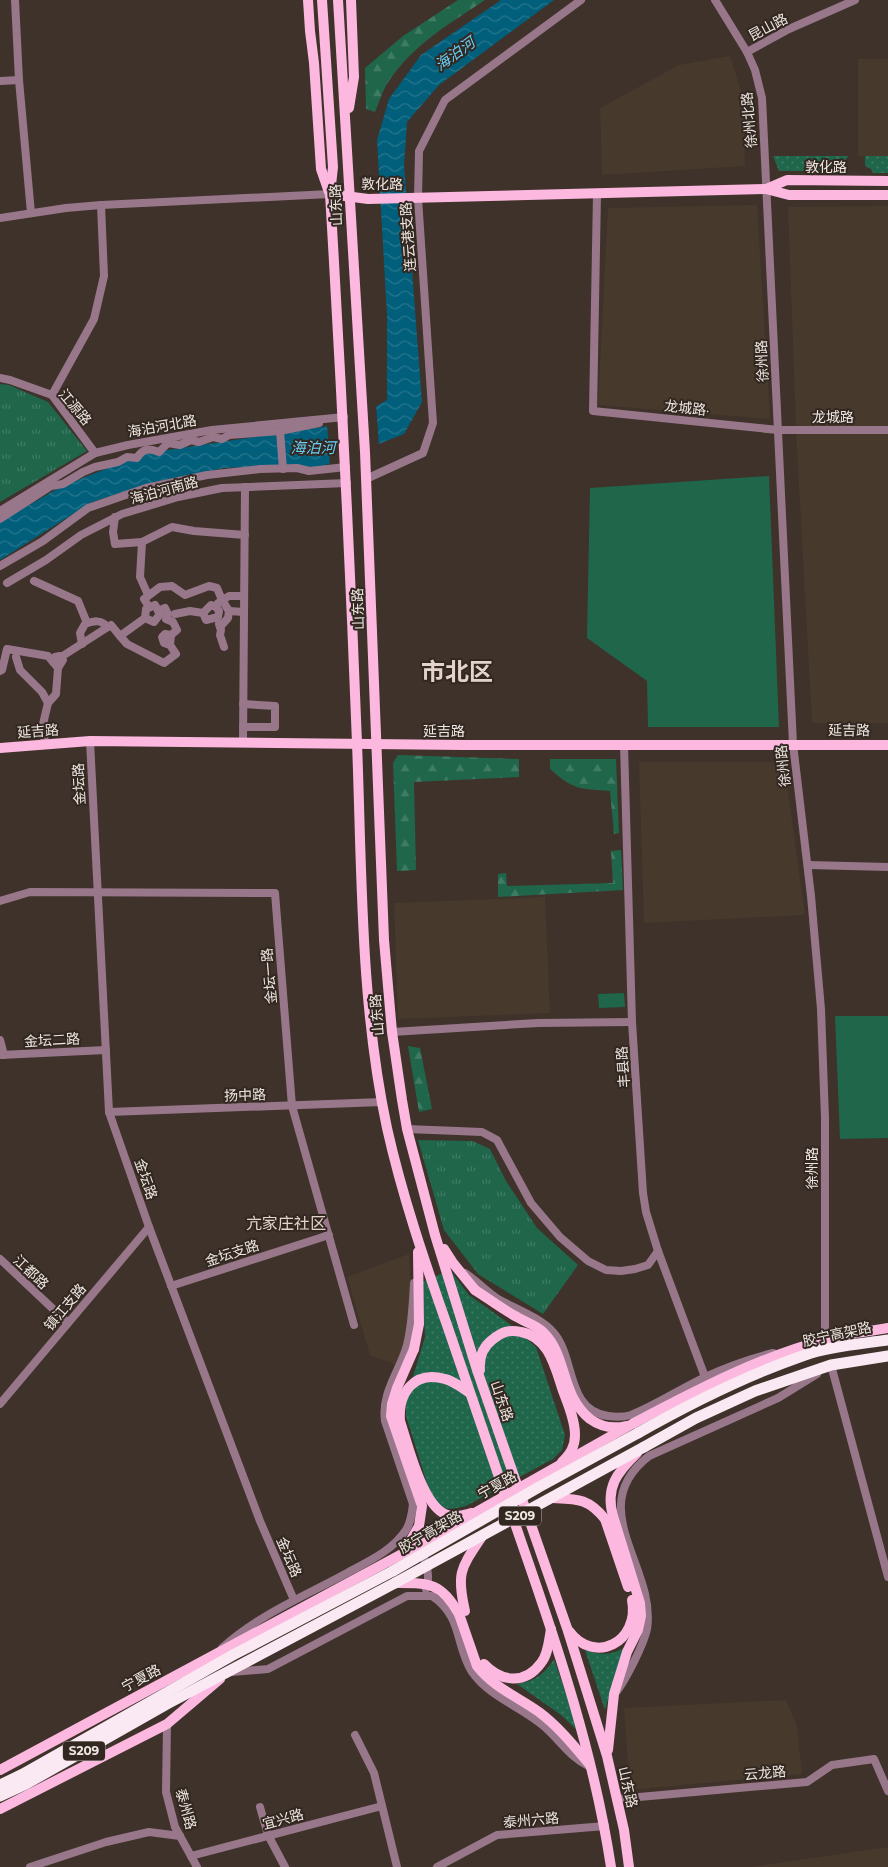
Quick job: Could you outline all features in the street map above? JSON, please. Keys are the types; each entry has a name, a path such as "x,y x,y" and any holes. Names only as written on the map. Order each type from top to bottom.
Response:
{"highway":[{"name":"胶宁高架路","path":"0,1785 23,1774 391,1566 539,1487 636,1428 806,1355 888,1340"},
{"name":"胶宁高架路","path":"0,1796 26,1784 167,1704 395,1583 696,1418 755,1391 830,1365 888,1356"}],"main road":[{"name":"山东路","path":"308,0 321,169 330,194"},
{"name":"山东路","path":"322,0 333,167 330,194 344,417 365,940 373,1034 382,1102 388,1133 418,1241 552,1628 593,1769 605,1826 610,1867"},
{"name":"山东路","path":"338,0 363,409 384,940 392,1032 407,1129 435,1235 481,1381 567,1628 607,1756 629,1867"},
{"name":"山东路","path":"346,126 354,77 351,0"},
{"name":"敦化路","path":"766,189 787,180 888,180"},
{"name":"敦化路","path":"330,194 368,200 766,189 788,195 888,195"},
{"name":"延吉路","path":"0,748 90,741 377,745 888,744"},
{"path":"435,1235 456,1268 475,1290 506,1311 543,1332 554,1348 574,1401 582,1412 593,1421 612,1428 636,1428"},
{"path":"404,1553 419,1526 422,1506 391,1416 392,1404 414,1349 419,1324 418,1241"},
{"name":"宁夏路","path":"0,1770 214,1654 391,1566 404,1553 556,1468 636,1428 715,1382 777,1355 825,1339 888,1328"},
{"path":"481,1381 479,1364 484,1348 504,1331 524,1332 541,1341 548,1349 574,1424 575,1435 572,1452 556,1468"},
{"path":"470,1392 446,1379 424,1378 414,1382 402,1398 400,1421 425,1495 435,1506 449,1516 462,1516 478,1512"},
{"path":"567,1628 574,1638 583,1645 602,1648 618,1642 630,1629 634,1610 609,1517 610,1499 614,1482 620,1470 644,1447"},
{"path":"552,1498 586,1501 609,1517 640,1603 641,1616 638,1630 627,1652 614,1694 607,1756"},
{"path":"483,1535 460,1574 459,1586 462,1613 477,1666 493,1683 549,1720 566,1736 593,1769"},
{"path":"395,1583 427,1584 439,1589 451,1599 462,1613 479,1656 488,1668 501,1678 511,1679 523,1676 538,1667 546,1653 552,1628"},
{"path":"0,1809 167,1724 227,1673"}],"street":[{"path":"15,0 19,80 31,214"},
{"name":"连云港支路","path":"366,479 423,453 433,423 418,198 419,151 445,100 581,0"},
{"name":"徐州北路","path":"715,0 747,52 755,70 762,98 766,189"},
{"name":"昆山路","path":"747,52 789,29 855,0"},
{"path":"0,81 19,80"},
{"name":"徐州路","path":"766,189 793,744 808,865 821,1009 825,1127 825,1339"},
{"name":"敦化路","path":"0,218 101,205 330,194"},
{"name":"龙城路·","path":"598,194 593,411 778,430"},
{"path":"52,395 94,319 104,276 101,205"},
{"name":"江源路","path":"0,378 52,395 95,453"},
{"name":"海泊河北路","path":"0,511 95,453 212,430 344,417"},
{"path":"0,519 51,486 63,484 72,480 78,474 95,467 118,462 126,457 137,458 144,450 149,449 159,452 168,443 176,445 191,440 199,442 213,437 222,439 229,435 280,431 316,424 330,418"},
{"name":"龙城路","path":"778,430 888,430"},
{"path":"280,431 283,469"},
{"path":"0,566 43,540 88,508 146,488 207,475 296,468 309,471 346,463"},
{"name":"海泊河南路","path":"7,583 46,560 81,535 115,517 178,497 222,488 347,483"},
{"path":"244,743 245,487"},
{"path":"115,517 113,532 115,544 142,542 172,527 194,531 245,535"},
{"path":"142,542 140,577 148,596"},
{"path":"34,581 78,601 87,623"},
{"path":"149,607 144,599 160,587 172,586 185,595 209,586 218,588 222,600 229,611 228,618 220,627"},
{"path":"172,617 190,611 202,612 229,596 244,596"},
{"path":"120,636 145,618 146,609 155,605 160,614 154,622 145,618"},
{"path":"202,612 206,620 218,617 219,611 214,606"},
{"path":"56,665 63,660 61,657 111,625 126,644 164,663 176,654 170,645 164,643 162,638 165,634 171,635 177,630 172,617 164,608 158,611"},
{"path":"229,611 244,612"},
{"path":"216,618 221,630 220,635 224,647"},
{"path":"82,644 80,633 87,623 96,620 104,622 108,627"},
{"path":"0,671 2,670 4,649 48,656 56,665 56,694 48,703 43,724 45,744"},
{"path":"16,657 20,670 42,692 48,703"},
{"path":"243,704 275,706 275,727 243,727"},
{"name":"金坛路","path":"90,741 110,1112 171,1286 260,1521 294,1600"},
{"name":"丰县路","path":"624,745 632,1022 643,1193 646,1212 658,1251 705,1377"},
{"path":"808,865 888,867"},
{"name":"金坛一路","path":"0,901 30,892 275,893 292,1106 354,1325"},
{"path":"392,1032 538,1023 632,1022"},
{"path":"0,1040 2,1055"},
{"name":"金坛二路","path":"2,1055 106,1050"},
{"name":"扬中路","path":"110,1112 382,1102"},
{"path":"407,1129 482,1132 497,1140 531,1203 560,1237 588,1261 606,1270 635,1270 648,1264 658,1251"},
{"name":"镇江支路","path":"0,1404 149,1227"},
{"name":"金坛支路","path":"171,1286 329,1235"},
{"path":"214,1654 230,1640 294,1600 384,1552 407,1529 412,1516 413,1504 385,1421 383,1409 387,1392 407,1346 412,1316 418,1241"},
{"name":"江都路","path":"0,1260 68,1323"},
{"path":"456,1268 496,1298 553,1331 561,1345 574,1387 584,1404 600,1414 629,1416 705,1377 744,1361 774,1352 794,1349"},
{"path":"614,1694 625,1680 646,1630 645,1599 620,1512 623,1487 629,1475 637,1465 649,1456 778,1398 830,1365 888,1577"},
{"path":"620,1416 616,1430 620,1447 624,1454 637,1465"},
{"path":"401,1537 415,1541 427,1565 429,1580 422,1595"},
{"path":"227,1673 268,1669 402,1599 413,1595 432,1596 448,1610 472,1672 488,1688 547,1729 565,1750 593,1769"},
{"name":"泰州路","path":"167,1724 166,1792 175,1827 197,1867"},
{"path":"355,1735 374,1773 397,1867"},
{"name":"云龙路","path":"617,1799 807,1782 832,1765 874,1759 888,1791"},
{"name":"宜兴路","path":"191,1856 382,1806"},
{"path":"260,1807 268,1836 285,1867"},
{"name":"泰州六路","path":"438,1867 497,1835 605,1826"},
{"path":"30,1867 106,1842 149,1832 180,1836"}],"shaded area":[{"path":"730,56 743,97 745,166 602,175 600,108 679,65"},
{"path":"858,59 888,59 888,156 858,156"},
{"path":"757,205 770,419 598,405 608,208"},
{"path":"888,206 888,723 812,723 796,430 788,207"},
{"path":"639,762 784,762 805,915 644,923"},
{"path":"545,897 550,1013 398,1019 394,903"},
{"path":"409,1254 412,1302 406,1343 396,1365 370,1355 347,1277"},
{"path":"786,1700 797,1726 802,1774 630,1790 624,1708"},
{"path":"888,1847 888,1867 750,1867"}],"green space":[{"path":"458,0 485,0 444,27 419,47 407,58 387,84 375,112 366,109 365,68 403,36"},
{"path":"773,156 848,156 842,165 843,168 846,168 844,171 779,171"},
{"path":"865,156 888,156 888,173 873,173 871,169 865,166"},
{"path":"0,384 9,385 48,402 87,451 0,502"},
{"path":"769,476 779,727 648,727 647,681 587,638 590,488"},
{"path":"398,755 519,759 519,777 414,782 416,870 397,871 393,763"},
{"path":"550,759 616,759 619,833 614,834 610,791 584,789 572,785 550,769"},
{"path":"621,850 623,890 498,897 498,874 506,873 507,886 613,883 611,851"},
{"path":"624,993 625,1007 599,1008 598,994"},
{"path":"835,1016 888,1016 888,1138 840,1139"},
{"path":"408,1046 420,1048 432,1109 419,1112"},
{"path":"418,1140 473,1141 490,1149 506,1181 537,1228 578,1265 543,1314 478,1274 444,1230"},
{"path":"450,1270 469,1295 507,1322 536,1347 565,1435 562,1450 553,1459 466,1506 452,1509 440,1507 430,1493 406,1416 406,1400 425,1337 422,1282"},
{"path":"626,1647 605,1710 585,1650 606,1654"},
{"path":"554,1659 579,1732 561,1715 517,1684 539,1676"}],"water":[{"name":"海泊河","path":"501,0 554,0 439,85 407,122 404,165 422,402 404,434 323,466 307,468 289,465 224,468 155,482 92,502 0,560 0,522 62,486 147,453 348,423 387,400 387,315 377,140 389,99 421,55"}],"pier":[{"path":"376,404 379,447 330,464 327,424 347,421"}],"district":[{"name":"市北区","path":"457,672"},
{"name":"亢家庄社区","path":"286,1223"}]}
